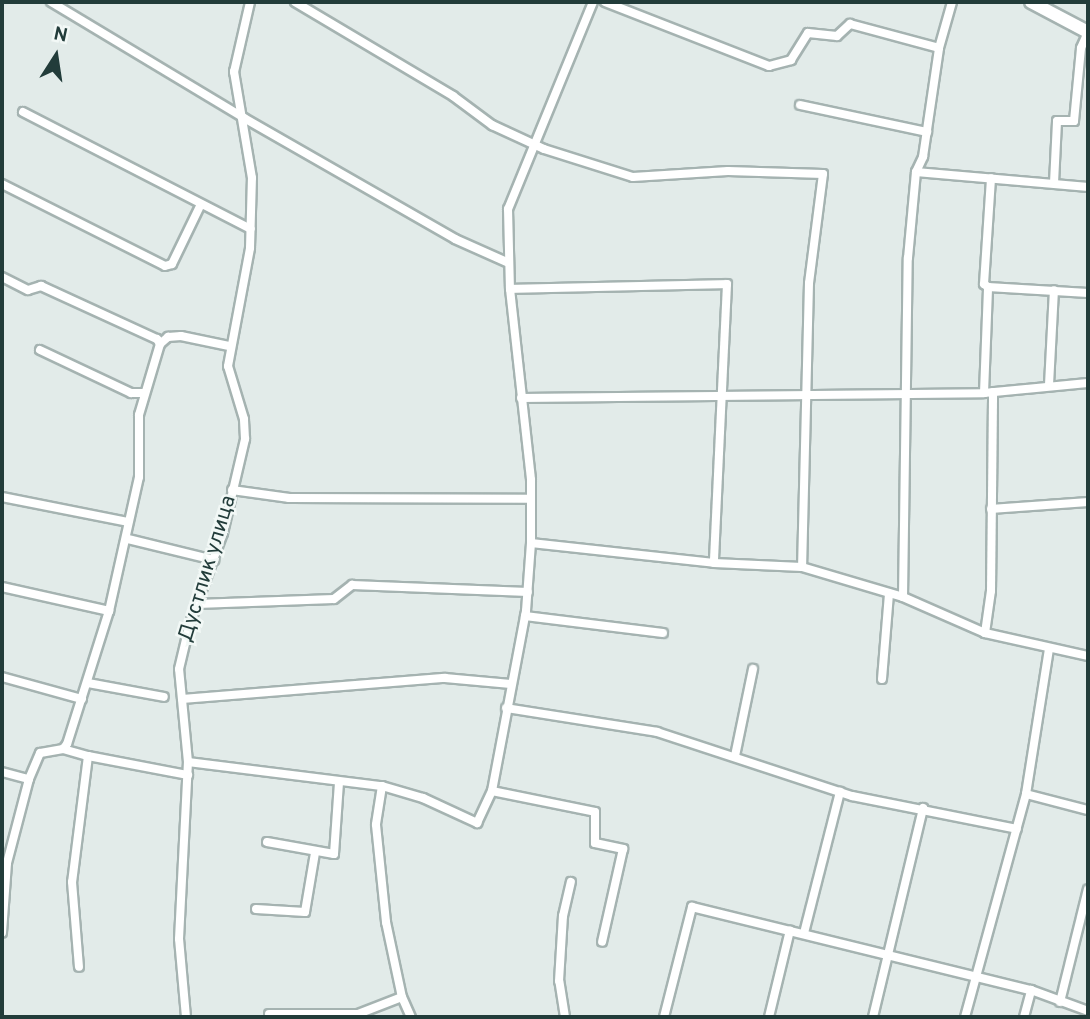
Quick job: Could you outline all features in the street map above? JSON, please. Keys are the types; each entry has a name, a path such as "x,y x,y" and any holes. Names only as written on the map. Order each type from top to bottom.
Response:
{"main road":[{"path":"1031,2 1088,32"}],"street":[{"path":"51,2 244,118 455,239 509,263"},
{"name":"Дустлик улица","path":"186,1017 179,939 188,762 179,669 197,604 214,560 245,439 244,419 228,366 229,345 251,229 252,178 244,118 234,72 250,2"},
{"path":"295,2 453,96 492,125 533,144 633,177 728,171 823,174 809,283 802,568"},
{"path":"188,762 382,786 423,798 477,823 492,791 525,616 531,542 531,499 510,289 509,209 533,144 593,2"},
{"path":"605,2 769,66 791,60 808,33 837,36 850,24 939,48"},
{"path":"903,597 909,394 908,258 916,172 927,132 939,48 952,2"},
{"path":"1054,183 1057,121 1074,121 1081,48 1088,32"},
{"path":"800,105 927,132"},
{"path":"23,112 200,206 251,229"},
{"path":"916,172 1088,187"},
{"path":"991,178 984,284 988,287 1088,293"},
{"path":"2,184 165,266 172,264 200,206"},
{"path":"2,277 28,290 41,286 158,339 160,344 143,393 139,415 139,477 128,522 128,539 88,683 63,750"},
{"path":"510,289 727,284 714,563"},
{"path":"985,633 991,591 988,287"},
{"path":"1049,385 1054,290"},
{"path":"160,344 180,336 229,345"},
{"path":"40,350 131,393 143,393"},
{"path":"521,398 988,393 1088,383"},
{"path":"232,490 289,498 531,499"},
{"path":"2,497 128,522"},
{"path":"991,509 1088,502"},
{"path":"128,539 214,560"},
{"path":"531,542 714,563 802,568 903,597 985,633 1088,656"},
{"path":"197,604 334,599 352,584 528,592"},
{"path":"2,587 109,611"},
{"path":"882,679 889,593"},
{"path":"525,616 663,634"},
{"path":"965,1017 1026,794 1049,649"},
{"path":"735,756 753,669"},
{"path":"2,677 82,699"},
{"path":"182,699 418,680 511,684"},
{"path":"88,683 164,696"},
{"path":"506,708 657,732 735,756 776,774 840,792 1017,828"},
{"path":"2,933 4,862 29,779 40,753 63,750 188,775"},
{"path":"79,967 72,882 88,756"},
{"path":"2,772 29,779"},
{"path":"267,842 315,853 334,854 339,782"},
{"path":"382,786 376,825 386,922 402,997 411,1017"},
{"path":"492,791 595,812 595,843 623,849 602,942"},
{"path":"804,933 840,792"},
{"path":"1026,794 1088,810"},
{"path":"873,1017 923,808"},
{"path":"256,909 305,912 315,853"},
{"path":"565,1017 559,981 563,916 571,882"},
{"path":"1060,1002 1088,890"},
{"path":"664,1017 692,907 1031,990 1088,1011"},
{"path":"769,1017 790,930"},
{"path":"1024,1017 1031,990"},
{"path":"270,1014 358,1014 402,997"}]}
